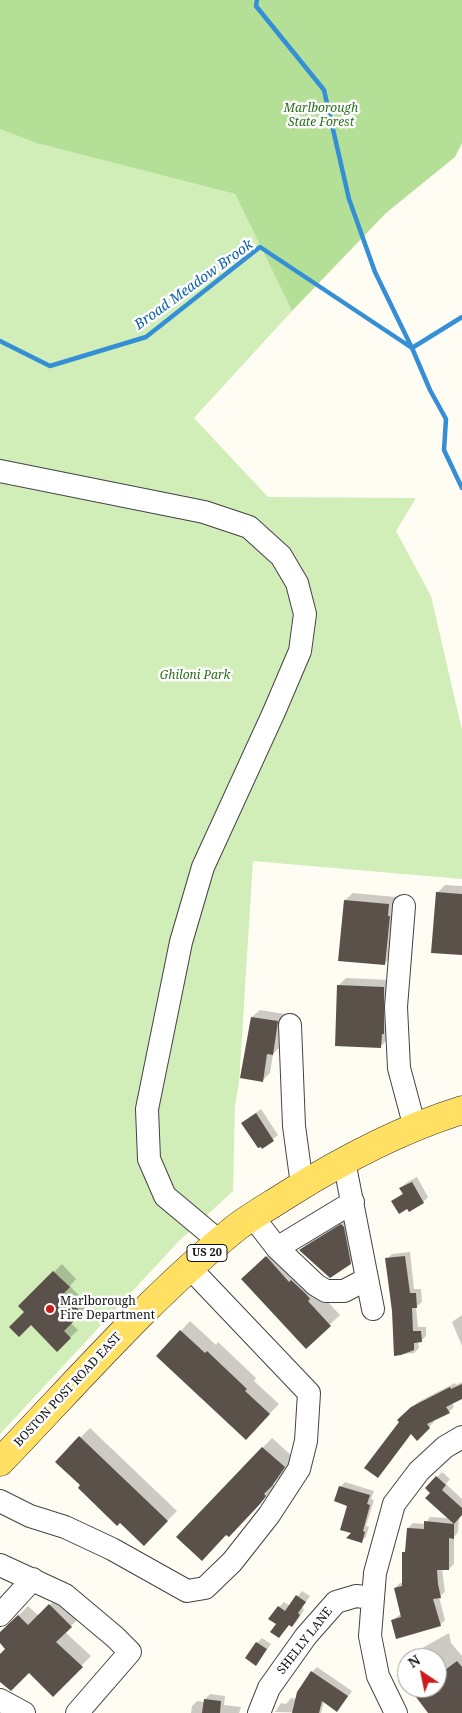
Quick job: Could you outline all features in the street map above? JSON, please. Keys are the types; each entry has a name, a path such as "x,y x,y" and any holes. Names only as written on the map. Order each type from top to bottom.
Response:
{"main road":[{"name":"BOSTON POST ROAD EAST","path":"0,1462 115,1339 190,1268 239,1226 344,1161 415,1128 462,1110"}],"street":[{"path":"0,470 204,512 249,527 281,556 298,583 305,614 300,651 203,867 181,942 147,1109 149,1159 166,1196 220,1242"},
{"path":"404,906 396,1008 397,1033 399,1068 415,1128"},
{"path":"290,1025 294,1126 302,1186"},
{"path":"344,1161 373,1309"},
{"path":"277,1248 353,1202"},
{"path":"253,1216 277,1248 316,1285 326,1291 344,1290 367,1279"},
{"path":"0,1501 30,1516 65,1527 112,1548 188,1591 205,1588 232,1562 269,1516 299,1470 306,1441 309,1393 190,1268"},
{"path":"396,1713 378,1676 370,1636 375,1573 394,1504 419,1471 445,1447 462,1437"},
{"path":"0,1566 65,1594 130,1652 77,1713"},
{"path":"0,1615 32,1580"},
{"name":"SHELLY LANE","path":"259,1713 269,1688 306,1636 336,1602 356,1596 373,1598"},
{"path":"0,1700 24,1713"}],"green space":[{"name":"Marlborough State Forest","path":"0,0 462,0 462,143 455,157 386,213 292,311 235,194 36,143 0,129"},
{"name":"Ghiloni Park","path":"0,129 36,143 235,194 292,311 194,418 268,497 416,498 396,531 431,596 462,730 462,879 253,861 239,1083 235,1105 233,1191 178,1242 0,1434"}],"building":[{"path":"436,892 462,894 462,955 431,953"},
{"path":"344,900 389,904 388,916 390,916 385,965 338,961"},
{"path":"337,985 384,987 384,1034 382,1034 381,1048 335,1046"},
{"path":"251,1017 278,1021 273,1055 267,1054 263,1082 240,1078"},
{"path":"256,1113 274,1141 262,1149 261,1147 258,1148 241,1123"},
{"path":"412,1182 424,1203 409,1212 407,1209 399,1214 391,1201 403,1194 399,1188"},
{"path":"341,1224 344,1227 351,1264 330,1278 299,1250"},
{"path":"266,1256 289,1282 291,1280 306,1294 310,1299 308,1301 331,1326 306,1349 241,1279"},
{"path":"405,1256 410,1293 416,1293 417,1308 412,1308 413,1331 421,1331 422,1342 414,1343 414,1350 394,1356 392,1311 385,1258"},
{"name":"Marlborough Fire Department","path":"53,1271 70,1287 63,1294 82,1313 64,1331 71,1338 57,1352 31,1325 19,1337 9,1327 24,1312 18,1306"},
{"path":"180,1330 205,1353 207,1351 270,1414 246,1440 156,1356"},
{"path":"462,1384 462,1399 446,1407 450,1413 427,1424 430,1428 417,1441 411,1434 378,1478 364,1468 399,1422 397,1420 411,1407 450,1387 451,1389"},
{"path":"79,1436 168,1521 144,1546 120,1523 117,1526 78,1488 80,1485 55,1462"},
{"path":"262,1447 285,1467 264,1494 266,1496 260,1504 229,1537 226,1535 202,1561 176,1537"},
{"path":"436,1476 446,1485 442,1490 462,1508 462,1515 454,1524 425,1498 430,1493 425,1488"},
{"path":"339,1486 370,1495 367,1504 370,1505 362,1543 346,1538 351,1533 340,1530 347,1506 334,1501"},
{"path":"424,1521 454,1524 454,1539 449,1538 449,1570 437,1570 441,1598 433,1599 441,1626 396,1639 391,1620 401,1617 394,1588 402,1586 402,1552 405,1552 407,1528 424,1529"},
{"path":"296,1595 306,1602 298,1613 300,1615 292,1627 289,1625 279,1638 270,1632 276,1624 268,1619 278,1606 285,1611"},
{"path":"49,1604 72,1627 56,1642 83,1667 53,1697 29,1673 11,1691 0,1682 0,1654 5,1649 0,1643 0,1632 18,1615 28,1625"},
{"path":"256,1642 267,1649 256,1666 245,1658"},
{"path":"457,1661 462,1667 462,1713 428,1713 417,1698 447,1698 447,1668"},
{"path":"311,1671 348,1696 337,1712 322,1701 319,1713 292,1713 297,1692"},
{"path":"204,1699 221,1701 220,1713 202,1713"}],"waterway":[{"path":"257,0 256,6 324,90 349,199 375,272 430,390 446,419 444,450 462,488"},
{"name":"Broad Meadow Brook","path":"0,341 50,366 146,337 260,247 412,348 462,317"}],"place":[{"name":"Marlborough Fire Department","path":"50,1309"}]}
